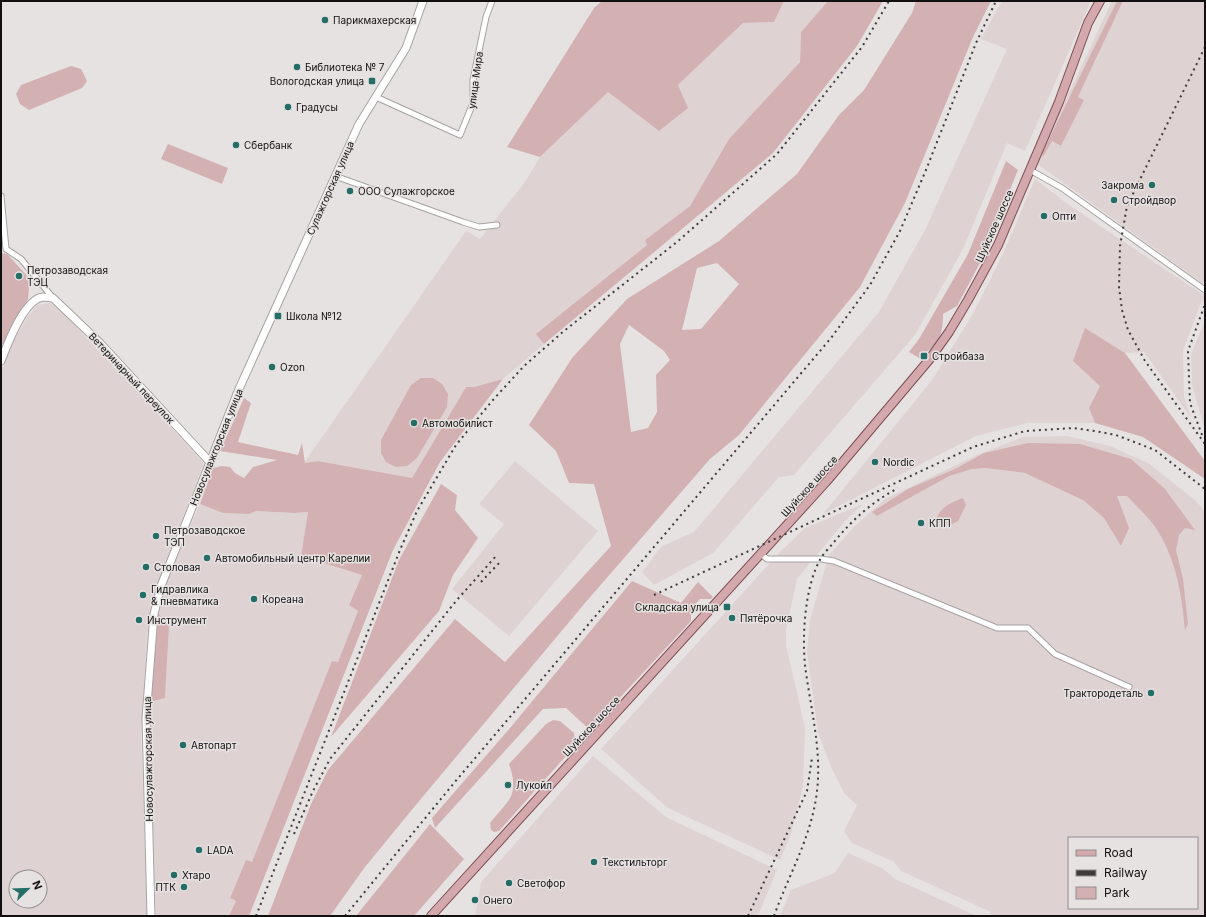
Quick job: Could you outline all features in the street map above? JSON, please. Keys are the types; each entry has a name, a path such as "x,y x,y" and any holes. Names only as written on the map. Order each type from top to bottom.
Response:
{"main road":[{"name":"Сулажгорская улица","path":"244,379 359,124 406,48 423,1"},
{"name":"Шуйское шоссе","path":"431,916 761,554 907,388 949,332 984,274 1059,102 1088,23 1100,1"},
{"path":"1,361 13,330 28,308 35,300 43,297 53,298"},
{"name":"Ветеринарный переулок","path":"53,298 99,342 209,461"},
{"name":"Новосулажгорская улица","path":"151,916 146,718 154,614 161,586 209,461 244,379"}],"street":[{"name":"улица Мира","path":"376,97 460,135 473,103 473,80 486,17 492,1"},
{"path":"1030,170 1062,188 1205,290"},
{"path":"335,176 479,227 497,225"},
{"path":"1,196 3,249 21,259 53,298"},
{"path":"761,554 767,559 821,559 834,561 997,628 1028,628 1055,654 1130,687"}],"shaded area":[{"path":"784,1 828,1 801,32 800,62 729,139 690,206 645,240 647,245 537,334 544,344 503,379 474,387 466,387 412,478 318,461 304,463 466,231 480,239 525,182 540,157 608,92 659,131 678,85 743,23 774,22"},
{"path":"1002,1 1091,1 1025,151 1007,143 963,249 915,335 794,475 779,477 713,553 654,585 642,572 662,546 694,532 879,312 926,228 1007,49 981,39"},
{"path":"1112,1 1117,1 1042,153 1043,156 1052,141 1061,146 1084,100 1078,97 1123,1 1205,1 1205,285 1039,165 1038,160"},
{"path":"1035,179 1069,205 1205,296 1205,302 1202,300 1183,350 1184,397 1191,418 1144,352 1125,353 1085,328 1100,386 1089,408 1095,423 1027,423 976,436 823,514 932,380 974,312 1002,256"},
{"path":"50,303 63,313 204,463 156,587 147,635 141,735 147,916 1,916 1,371 11,345 28,316 37,305"},
{"path":"1205,321 1205,430 1192,385 1191,354"},
{"path":"1067,436 1110,446 1148,463 1195,500 1205,511 1205,916 990,916 991,912 901,871 894,862 852,843 844,831 857,805 844,793 831,767 818,732 807,652 810,620 829,555 853,528 885,499 977,455 1023,437"},
{"path":"515,461 598,531 509,636 452,589 504,524 479,504"},
{"path":"200,504 223,513 249,514 256,511 294,513 308,512 301,556 362,575 349,604 358,611 338,662 333,661 252,863 246,860 230,898 236,901 229,916 156,916 150,702 165,698 169,627 158,613 163,588"},
{"path":"863,504 845,521 797,579 786,630 786,645 805,728 803,787 791,834 780,860 668,808 601,749 780,552 805,528"},
{"path":"593,756 666,817 777,870 758,916 475,916 481,882"},
{"path":"848,853 882,868 895,879 977,916 780,916 791,890 835,873"}],"green space":[{"path":"602,1 784,1 774,22 743,23 678,85 688,108 659,131 608,92 540,157 507,147 594,8"},
{"path":"828,1 883,1 857,46 773,153 544,344 536,334 647,245 645,240 690,206 729,139 800,62 801,32"},
{"path":"916,1 991,1 973,37 905,203 860,287 739,435 710,459 585,603 365,867 330,916 268,916 311,804 328,770 455,619 505,662 611,546 594,484 569,483 556,451 529,425 572,358 627,299 719,241 797,174 839,115 864,90 912,13","holes":["717,263 739,284 701,329 682,330 697,268","629,325 664,351 670,360 656,375 657,412 648,428 631,432 620,344"]},
{"path":"1117,1 1123,1 1078,97 1084,100 1061,146 1052,141 1043,157 1042,153"},
{"path":"71,66 81,69 87,81 82,88 29,110 20,104 16,94 21,85"},
{"path":"168,144 228,168 222,184 161,159"},
{"path":"1006,161 1018,170 980,263 957,306 943,314 942,329 938,340 931,349 919,358 909,352 919,339 968,254"},
{"path":"1,253 7,254 30,279 28,299 1,347"},
{"path":"1085,328 1125,353 1205,461 1205,479 1143,437 1095,423 1089,408 1100,386 1073,361"},
{"name":"Автомобилист","path":"421,378 433,378 442,384 448,394 447,407 417,458 407,466 396,467 386,462 381,453 381,440 411,385"},
{"path":"503,379 440,462 393,550 249,916 229,916 236,901 230,898 246,860 252,862 332,661 338,662 358,611 349,605 362,575 301,556 308,512 294,513 256,511 249,514 223,513 200,504 213,468 222,466 230,467 235,473 244,478 253,467 277,460 220,451 244,398 251,403 238,442 298,455 302,443 305,463 318,461 412,478 466,387 474,387"},
{"path":"1028,443 1080,444 1131,459 1165,489 1195,530 1185,528 1179,535 1176,550 1183,579 1188,624 1185,630 1178,580 1165,544 1153,523 1127,496 1117,496 1129,528 1121,546 1104,518 1083,500 1025,473 986,468 972,469 949,476 877,516 872,512 908,489 955,469 984,453"},
{"path":"441,484 457,495 455,510 478,538 453,575 439,611 331,737 399,560"},
{"path":"963,498 966,505 958,521 949,526 936,521 937,516 943,509"},
{"path":"632,581 681,603 698,582 713,597 711,599 700,599 691,609 691,621 590,730 566,708 543,709 435,828 432,818 510,728"},
{"path":"158,613 169,627 165,698 150,702"},
{"path":"553,720 560,721 574,733 575,746 499,831 494,832 491,830 490,823 507,802 513,790 512,775 509,764 546,724"},
{"path":"430,824 464,859 414,916 356,916"}],"railway":[{"path":"256,916 400,550 417,511 456,445 492,401 524,366 564,331 677,242 777,154 862,47 889,1"},
{"path":"345,916 454,783 831,338 870,285 900,231 926,170 976,43 996,1"},
{"path":"1205,47 1127,206 1120,246 1119,287 1122,310 1128,330 1145,361 1205,444"},
{"path":"1202,435 1190,403 1188,351 1205,304"},
{"path":"654,595 973,447 1025,431 1073,428 1116,435 1155,450 1205,489"},
{"path":"774,916 805,839 810,824 817,791 817,743 804,653 806,610 811,582 822,556 848,526 871,505 898,488"},
{"path":"294,834 313,791 330,759 456,601 497,555"},
{"path":"481,582 501,561"},
{"path":"748,916 807,791 812,758"}],"place":[{"name":"Парикмахерская","path":"325,20"},
{"name":"Библиотека № 7","path":"297,67"},
{"name":"Вологодская улица","path":"372,81"},
{"name":"Градусы","path":"288,107"},
{"name":"Сбербанк","path":"236,145"},
{"name":"Закрома","path":"1152,185"},
{"name":"ООО Сулажгорское","path":"350,191"},
{"name":"Стройдвор","path":"1114,200"},
{"name":"Опти","path":"1044,216"},
{"name":"Петрозаводская ТЭЦ","path":"19,276"},
{"name":"Школа №12","path":"278,316"},
{"name":"Стройбаза","path":"924,356"},
{"name":"Ozon","path":"272,367"},
{"name":"Автомобилист","path":"414,423"},
{"name":"Nordic","path":"875,462"},
{"name":"КПП","path":"921,523"},
{"name":"Петрозаводское ТЭП","path":"156,536"},
{"name":"Автомобильный центр Карелии","path":"207,558"},
{"name":"Столовая","path":"146,567"},
{"name":"Гидравлика & пневматика","path":"143,595"},
{"name":"Кореана","path":"254,599"},
{"name":"Складская улица","path":"727,607"},
{"name":"Пятёрочка","path":"732,618"},
{"name":"Инструмент","path":"139,620"},
{"name":"Трактородеталь","path":"1151,693"},
{"name":"Автопарт","path":"183,745"},
{"name":"Лукойл","path":"508,785"},
{"name":"LADA","path":"199,850"},
{"name":"Текстильторг","path":"594,862"},
{"name":"Хтаро","path":"174,875"},
{"name":"Светофор","path":"509,883"},
{"name":"ПТК","path":"184,887"},
{"name":"Онего","path":"475,900"}]}
